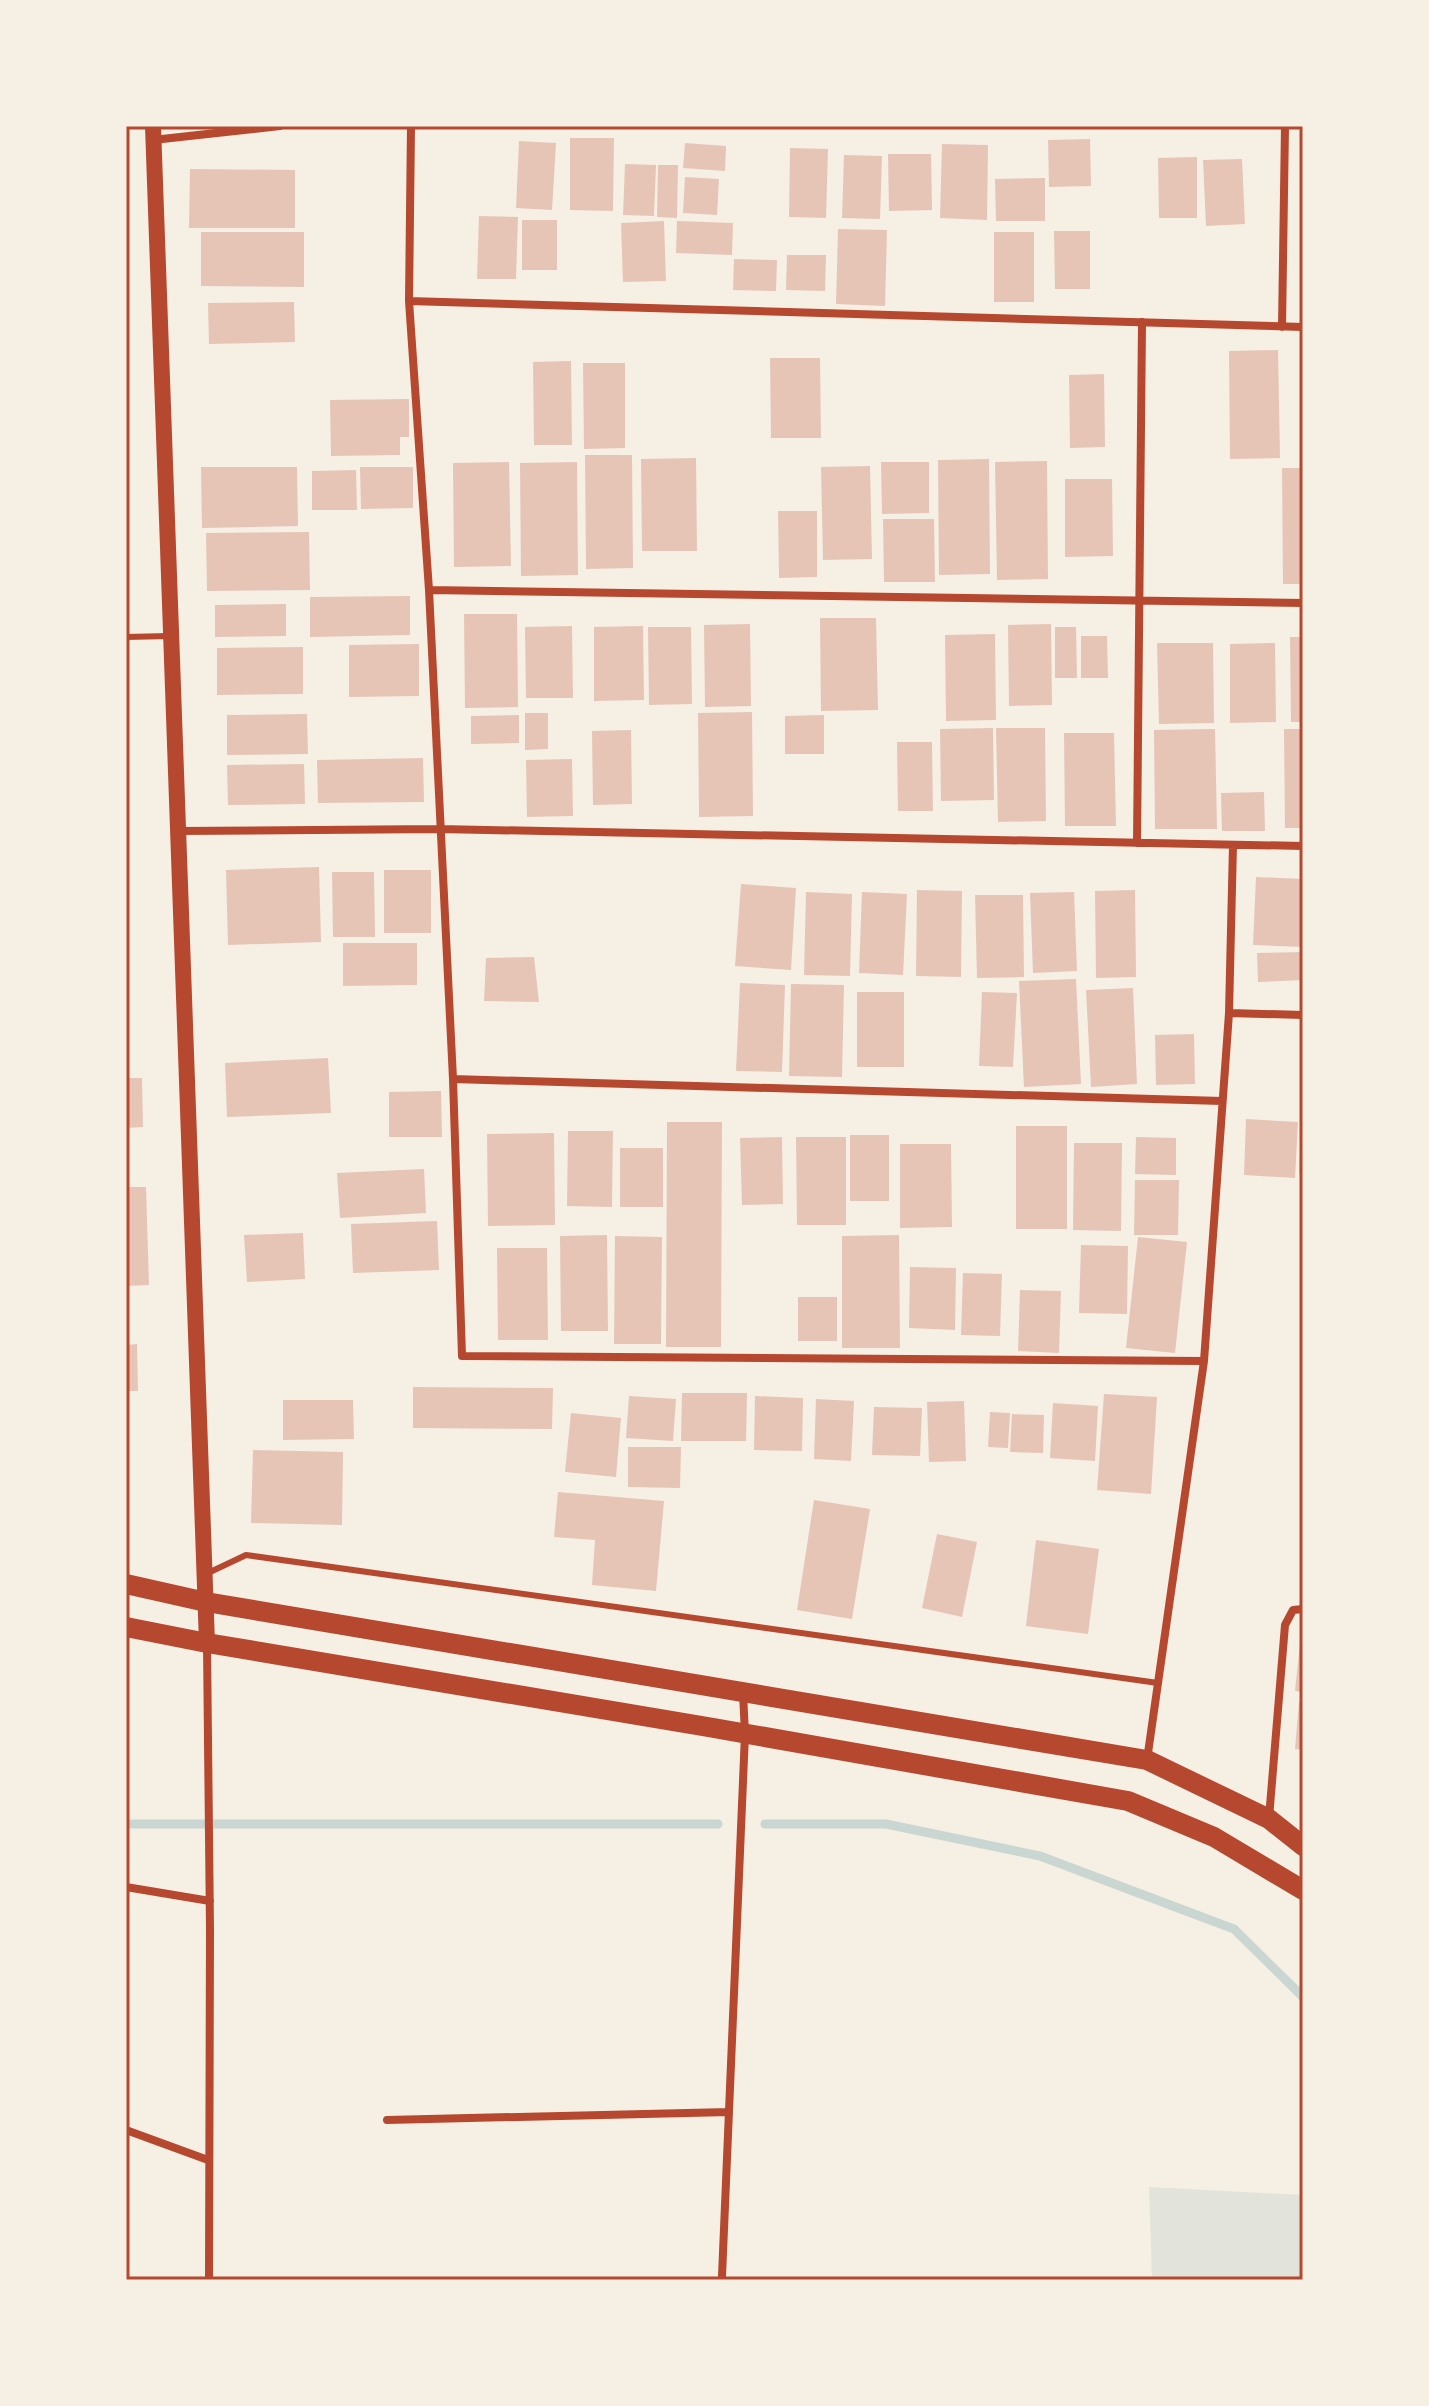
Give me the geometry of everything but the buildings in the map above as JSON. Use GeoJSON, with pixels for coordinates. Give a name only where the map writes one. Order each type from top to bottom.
{"type":"FeatureCollection","features":[{"type":"Feature","properties":{"kind":"main road"},"geometry":{"type":"LineString","coordinates":[[153,133],[207,1643]]}},
{"type":"Feature","properties":{"kind":"main road"},"geometry":{"type":"LineString","coordinates":[[126,1584],[206,1602],[1147,1760],[1269,1819],[1303,1846]]}},
{"type":"Feature","properties":{"kind":"main road"},"geometry":{"type":"LineString","coordinates":[[126,1627],[1128,1801],[1214,1837],[1303,1890]]}},
{"type":"Feature","properties":{"kind":"street"},"geometry":{"type":"LineString","coordinates":[[153,133],[280,126]]}},
{"type":"Feature","properties":{"kind":"street"},"geometry":{"type":"LineString","coordinates":[[411,126],[409,301],[429,590],[453,1079],[462,1356],[1204,1361]]}},
{"type":"Feature","properties":{"kind":"street"},"geometry":{"type":"LineString","coordinates":[[1282,327],[1285,126]]}},
{"type":"Feature","properties":{"kind":"street"},"geometry":{"type":"LineString","coordinates":[[409,301],[1303,327]]}},
{"type":"Feature","properties":{"kind":"street"},"geometry":{"type":"LineString","coordinates":[[1137,843],[1142,322]]}},
{"type":"Feature","properties":{"kind":"street"},"geometry":{"type":"LineString","coordinates":[[429,590],[1303,603]]}},
{"type":"Feature","properties":{"kind":"street"},"geometry":{"type":"LineString","coordinates":[[178,831],[439,829],[1303,846]]}},
{"type":"Feature","properties":{"kind":"street"},"geometry":{"type":"LineString","coordinates":[[1147,1760],[1204,1361],[1229,1013],[1233,845]]}},
{"type":"Feature","properties":{"kind":"street"},"geometry":{"type":"LineString","coordinates":[[1229,1013],[1303,1015]]}},
{"type":"Feature","properties":{"kind":"street"},"geometry":{"type":"LineString","coordinates":[[453,1079],[1222,1101]]}},
{"type":"Feature","properties":{"kind":"street"},"geometry":{"type":"LineString","coordinates":[[1269,1819],[1285,1625],[1293,1610],[1303,1609]]}},
{"type":"Feature","properties":{"kind":"street"},"geometry":{"type":"LineString","coordinates":[[207,1643],[209,2280]]}},
{"type":"Feature","properties":{"kind":"street"},"geometry":{"type":"LineString","coordinates":[[722,2276],[745,1734],[743,1692]]}},
{"type":"Feature","properties":{"kind":"street"},"geometry":{"type":"LineString","coordinates":[[126,1887],[210,1901]]}},
{"type":"Feature","properties":{"kind":"street"},"geometry":{"type":"LineString","coordinates":[[387,2120],[729,2112]]}},
{"type":"Feature","properties":{"kind":"street"},"geometry":{"type":"LineString","coordinates":[[126,2130],[208,2160]]}},
{"type":"Feature","properties":{"kind":"lane"},"geometry":{"type":"LineString","coordinates":[[126,637],[172,636]]}},
{"type":"Feature","properties":{"kind":"lane"},"geometry":{"type":"LineString","coordinates":[[205,1574],[246,1555],[1158,1683]]}},
{"type":"Feature","properties":{"kind":"shaded area"},"geometry":{"type":"Polygon","coordinates":[[[1149,2187],[1303,2195],[1303,2280],[1152,2280],[1149,2187]]]}},
{"type":"Feature","properties":{"kind":"waterway"},"geometry":{"type":"LineString","coordinates":[[126,1824],[718,1824]]}},
{"type":"Feature","properties":{"kind":"waterway"},"geometry":{"type":"LineString","coordinates":[[765,1824],[886,1824],[1040,1856],[1234,1929],[1303,1997]]}}]}
